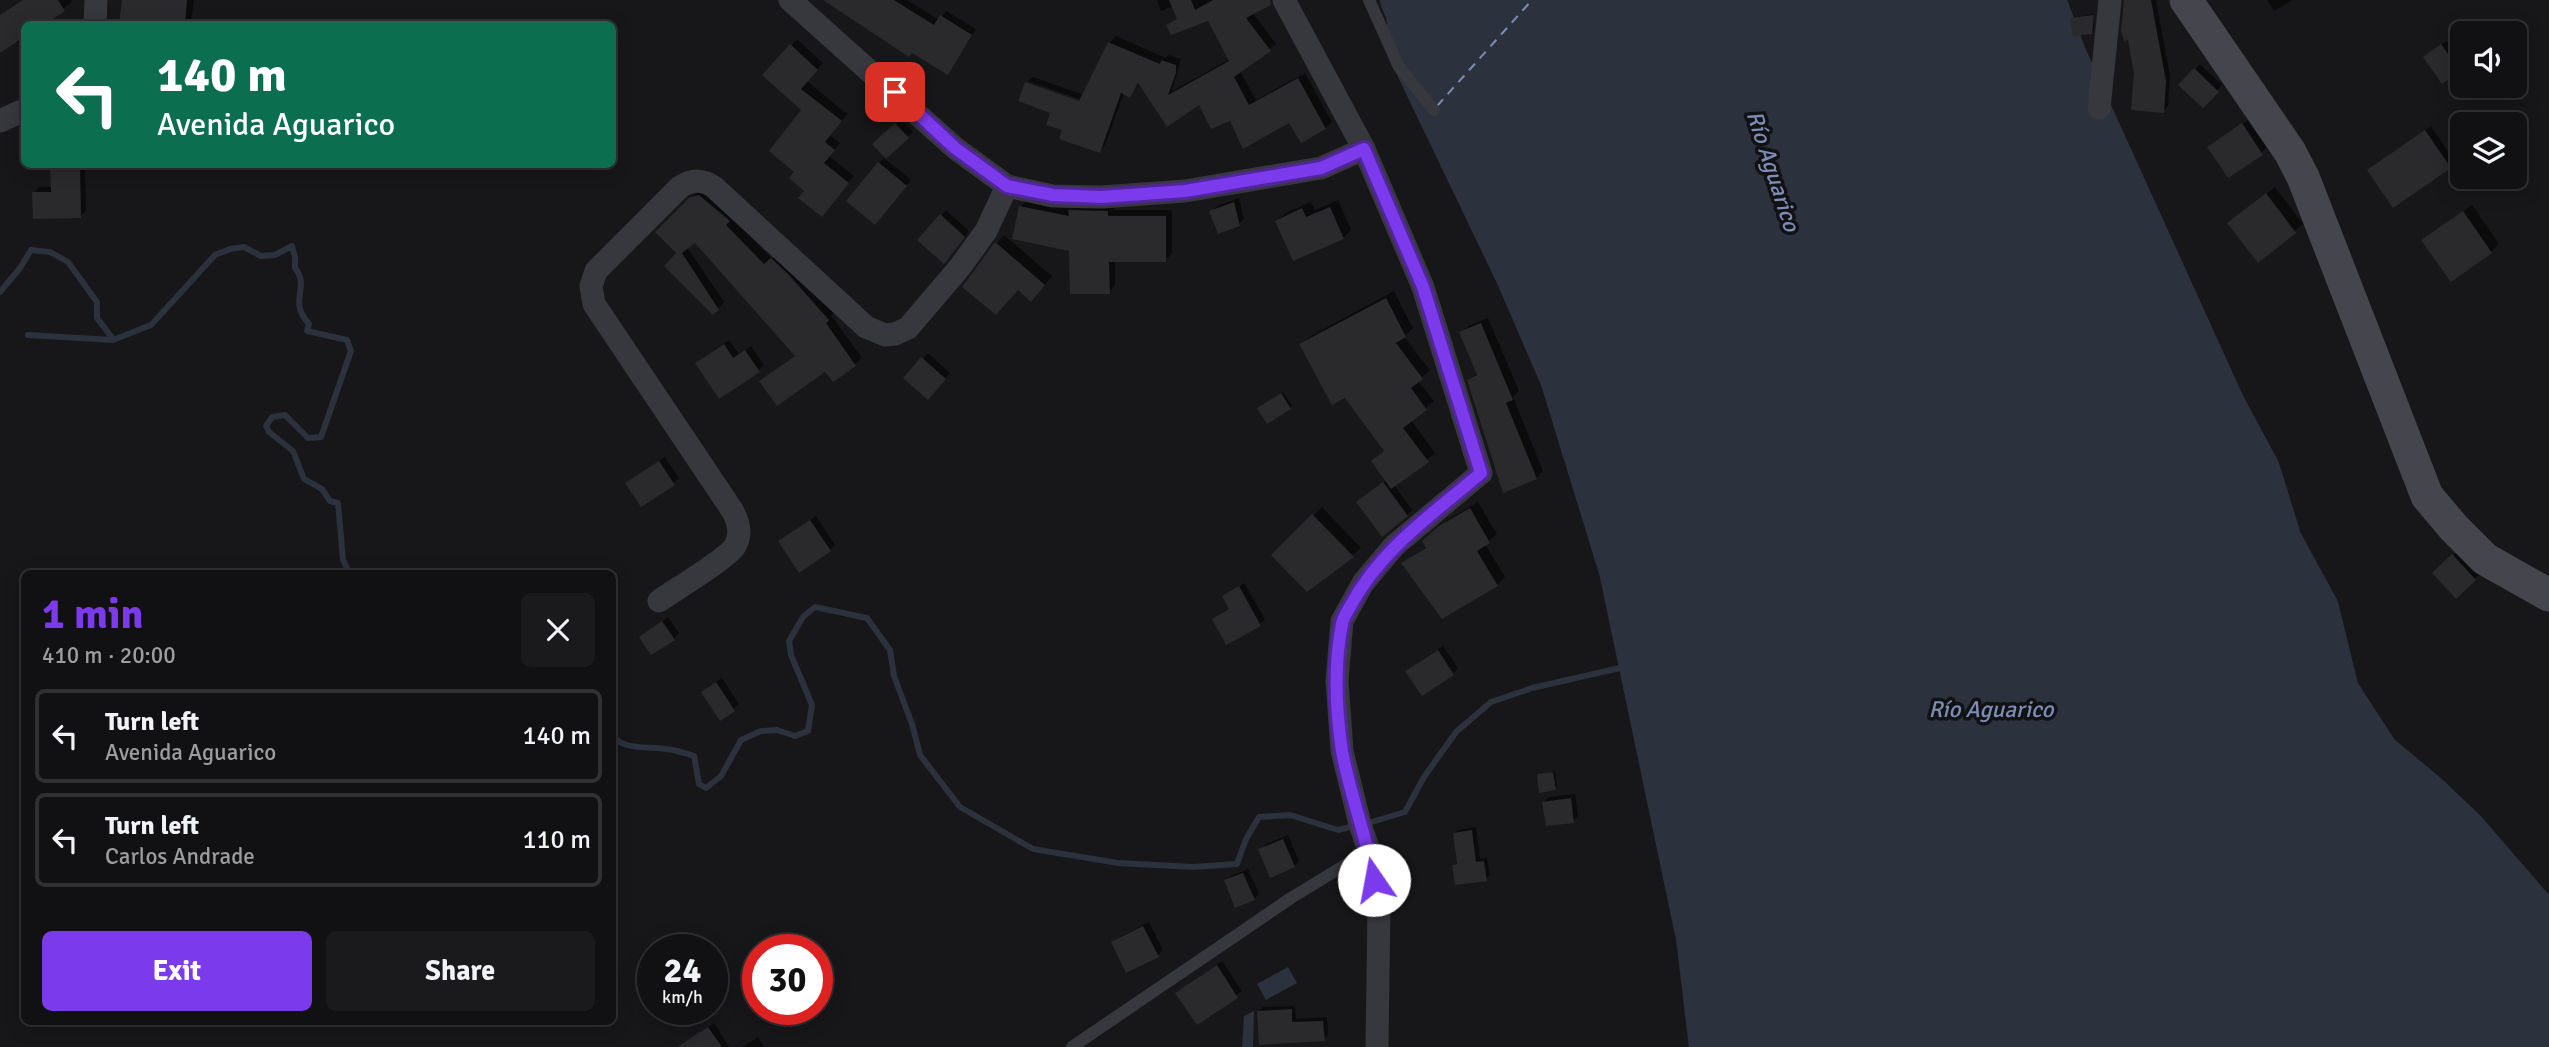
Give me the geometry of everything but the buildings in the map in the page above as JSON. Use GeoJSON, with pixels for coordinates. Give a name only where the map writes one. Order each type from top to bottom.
{"type":"FeatureCollection","features":[{"type":"Feature","properties":{"kind":"street"},"geometry":{"type":"LineString","coordinates":[[95,21],[96,0]]}},
{"type":"Feature","properties":{"kind":"street"},"geometry":{"type":"LineString","coordinates":[[790,0],[955,148],[1007,186],[1053,195],[1101,197],[1185,191],[1321,168],[1364,149]]}},
{"type":"Feature","properties":{"kind":"street"},"geometry":{"type":"LineString","coordinates":[[1283,0],[1364,149],[1423,287],[1481,473],[1394,546],[1363,583],[1342,621],[1337,681],[1342,751],[1370,854],[1379,906],[1377,1047]]}},
{"type":"Feature","properties":{"kind":"street"},"geometry":{"type":"LineString","coordinates":[[2099,108],[2109,0]]}},
{"type":"Feature","properties":{"kind":"street"},"geometry":{"type":"LineString","coordinates":[[2186,0],[2290,152],[2303,177],[2427,495],[2454,528],[2485,559],[2549,595]]}},
{"type":"Feature","properties":{"kind":"street"},"geometry":{"type":"LineString","coordinates":[[0,121],[21,111]]}},
{"type":"Feature","properties":{"kind":"street"},"geometry":{"type":"LineString","coordinates":[[659,601],[732,551],[739,535],[739,527],[732,510],[594,304],[591,286],[596,271],[680,187],[691,181],[704,182],[715,188],[866,327],[885,335],[895,334],[908,328],[960,267],[986,231],[1007,186]]}},
{"type":"Feature","properties":{"kind":"lane"},"geometry":{"type":"LineString","coordinates":[[1369,0],[1399,67],[1434,110]]}},
{"type":"Feature","properties":{"kind":"lane"},"geometry":{"type":"LineString","coordinates":[[1072,1047],[1291,898],[1345,865],[1370,854]]}},
{"type":"Feature","properties":{"kind":"water","name":"Río Aguarico"},"geometry":{"type":"Polygon","coordinates":[[[1399,0],[2047,0],[2068,56],[2226,404],[2261,469],[2283,540],[2320,608],[2340,690],[2380,752],[2466,828],[2549,924],[2549,1047],[1708,1047],[1695,938],[1618,571],[1559,379],[1515,277],[1409,56],[1405,14],[1399,0]]]}},
{"type":"Feature","properties":{"kind":"water"},"geometry":{"type":"Polygon","coordinates":[[[1288,967],[1297,983],[1266,1000],[1257,984],[1288,967]]]}},
{"type":"Feature","properties":{"kind":"water"},"geometry":{"type":"Polygon","coordinates":[[[1254,1011],[1253,1047],[1242,1047],[1244,1016],[1254,1011]]]}},
{"type":"Feature","properties":{"kind":"waterway"},"geometry":{"type":"LineString","coordinates":[[1399,0],[1405,14],[1409,56],[1515,277],[1559,379],[1618,571],[1695,938],[1708,1047]]}},
{"type":"Feature","properties":{"kind":"waterway"},"geometry":{"type":"LineString","coordinates":[[2047,0],[2068,56],[2226,404],[2261,469],[2283,540],[2320,608],[2340,690],[2380,752],[2466,828],[2549,924]]}},
{"type":"Feature","properties":{"kind":"waterway"},"geometry":{"type":"LineString","coordinates":[[28,335],[113,340],[151,325],[215,255],[244,247],[261,256],[275,255],[292,246],[295,268],[301,282],[300,308],[309,324],[307,331],[347,340],[351,351],[321,437],[308,438],[285,415],[272,417],[266,426],[269,432],[293,451],[304,479],[322,489],[330,501],[338,503],[343,560],[348,570]]}},
{"type":"Feature","properties":{"kind":"waterway"},"geometry":{"type":"LineString","coordinates":[[0,292],[31,250],[50,252],[68,262],[97,302],[97,318],[113,339]]}},
{"type":"Feature","properties":{"kind":"waterway"},"geometry":{"type":"LineString","coordinates":[[616,739],[630,746],[670,749],[694,756],[699,784],[706,788],[721,776],[741,740],[761,731],[777,730],[795,736],[808,731],[812,705],[791,655],[789,641],[803,617],[815,607],[867,618],[890,650],[894,676],[920,755],[960,807],[1033,849],[1118,863],[1193,867],[1237,864],[1246,839],[1259,817],[1290,815],[1338,830],[1354,826]]}},
{"type":"Feature","properties":{"kind":"waterway"},"geometry":{"type":"LineString","coordinates":[[1365,824],[1405,812],[1424,777],[1456,732],[1491,702],[1532,688],[1642,663]]}},
{"type":"Feature","properties":{"kind":"ferry route"},"geometry":{"type":"LineString","coordinates":[[1437,106],[1532,0]]}},
{"type":"Feature","properties":{"kind":"route"},"geometry":{"type":"LineString","coordinates":[[895,92],[955,148],[1007,186],[1053,195],[1101,197],[1185,191],[1321,168],[1364,149],[1423,287],[1481,473],[1394,546],[1363,583],[1342,621],[1337,681],[1342,751],[1370,854],[1374,880]]}}]}
